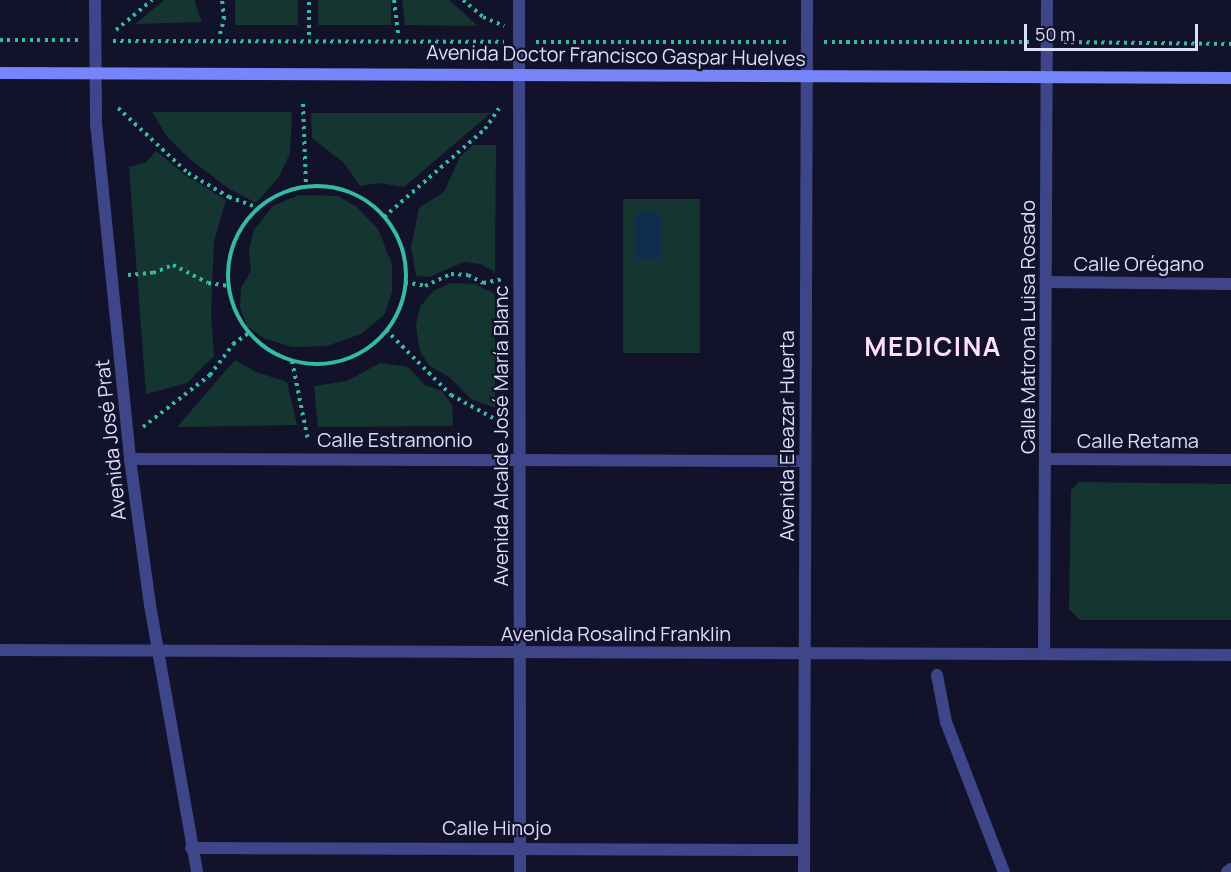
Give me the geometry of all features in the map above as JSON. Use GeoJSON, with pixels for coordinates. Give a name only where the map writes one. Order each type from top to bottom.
{"type":"FeatureCollection","features":[{"type":"Feature","properties":{"kind":"street","name":"Avenida José Prat"},"geometry":{"type":"LineString","coordinates":[[95,0],[96,123],[130,459],[150,605],[160,650],[191,848],[197,872]]}},
{"type":"Feature","properties":{"kind":"street","name":"Avenida Alcalde José María Blanc"},"geometry":{"type":"LineString","coordinates":[[519,0],[520,872]]}},
{"type":"Feature","properties":{"kind":"street","name":"Avenida Eleazar Huerta"},"geometry":{"type":"LineString","coordinates":[[804,872],[807,0]]}},
{"type":"Feature","properties":{"kind":"street","name":"Calle Matrona Luisa Rosado"},"geometry":{"type":"LineString","coordinates":[[1044,654],[1047,0]]}},
{"type":"Feature","properties":{"kind":"street","name":"Avenida Doctor Francisco Gaspar Huelves"},"geometry":{"type":"LineString","coordinates":[[0,73],[519,72],[1231,78]]}},
{"type":"Feature","properties":{"kind":"street","name":"Calle Orégano"},"geometry":{"type":"LineString","coordinates":[[1047,282],[1231,284]]}},
{"type":"Feature","properties":{"kind":"street","name":"Calle Estramonio"},"geometry":{"type":"LineString","coordinates":[[130,459],[520,458],[804,461]]}},
{"type":"Feature","properties":{"kind":"street","name":"Calle Retama"},"geometry":{"type":"LineString","coordinates":[[1046,459],[1231,460]]}},
{"type":"Feature","properties":{"kind":"street","name":"Avenida Rosalind Franklin"},"geometry":{"type":"LineString","coordinates":[[0,650],[1231,654]]}},
{"type":"Feature","properties":{"kind":"street"},"geometry":{"type":"LineString","coordinates":[[938,675],[946,722],[1004,872]]}},
{"type":"Feature","properties":{"kind":"street","name":"Calle Hinojo"},"geometry":{"type":"LineString","coordinates":[[191,848],[520,846],[803,850]]}},
{"type":"Feature","properties":{"kind":"street"},"geometry":{"type":"LineString","coordinates":[[1227,872],[1231,869]]}},
{"type":"Feature","properties":{"kind":"path"},"geometry":{"type":"LineString","coordinates":[[116,30],[152,0]]}},
{"type":"Feature","properties":{"kind":"path"},"geometry":{"type":"LineString","coordinates":[[220,34],[224,20],[222,0]]}},
{"type":"Feature","properties":{"kind":"path"},"geometry":{"type":"LineString","coordinates":[[309,0],[309,35]]}},
{"type":"Feature","properties":{"kind":"path"},"geometry":{"type":"LineString","coordinates":[[394,0],[398,35]]}},
{"type":"Feature","properties":{"kind":"path"},"geometry":{"type":"LineString","coordinates":[[463,0],[483,17],[504,27]]}},
{"type":"Feature","properties":{"kind":"path"},"geometry":{"type":"LineString","coordinates":[[0,40],[82,40]]}},
{"type":"Feature","properties":{"kind":"path"},"geometry":{"type":"LineString","coordinates":[[104,40],[509,42]]}},
{"type":"Feature","properties":{"kind":"path"},"geometry":{"type":"LineString","coordinates":[[531,42],[798,42]]}},
{"type":"Feature","properties":{"kind":"path"},"geometry":{"type":"LineString","coordinates":[[817,42],[1037,42]]}},
{"type":"Feature","properties":{"kind":"path"},"geometry":{"type":"LineString","coordinates":[[1058,42],[1231,44]]}},
{"type":"Feature","properties":{"kind":"path"},"geometry":{"type":"LineString","coordinates":[[303,104],[306,187]]}},
{"type":"Feature","properties":{"kind":"path"},"geometry":{"type":"LineString","coordinates":[[118,108],[188,173],[229,197],[259,208]]}},
{"type":"Feature","properties":{"kind":"path"},"geometry":{"type":"LineString","coordinates":[[384,217],[485,129],[499,108]]}},
{"type":"Feature","properties":{"kind":"path"},"geometry":{"type":"LineString","coordinates":[[306,187],[340,189],[357,196],[384,217],[401,248],[405,282],[396,316],[386,330],[360,353],[343,360],[309,364],[292,361],[262,345],[249,333],[232,302],[228,268],[237,235],[259,208],[281,194],[306,187]]}},
{"type":"Feature","properties":{"kind":"path"},"geometry":{"type":"LineString","coordinates":[[126,275],[153,273],[173,265],[208,283],[229,286]]}},
{"type":"Feature","properties":{"kind":"path"},"geometry":{"type":"LineString","coordinates":[[405,282],[425,286],[451,274],[468,275],[483,283],[506,279]]}},
{"type":"Feature","properties":{"kind":"path"},"geometry":{"type":"LineString","coordinates":[[386,330],[451,395],[507,426]]}},
{"type":"Feature","properties":{"kind":"path"},"geometry":{"type":"LineString","coordinates":[[141,429],[210,375],[233,344],[249,333]]}},
{"type":"Feature","properties":{"kind":"path"},"geometry":{"type":"LineString","coordinates":[[292,361],[308,440]]}},
{"type":"Feature","properties":{"kind":"green space"},"geometry":{"type":"Polygon","coordinates":[[[164,0],[194,0],[202,22],[135,24],[164,0]]]}},
{"type":"Feature","properties":{"kind":"green space"},"geometry":{"type":"Polygon","coordinates":[[[235,0],[298,0],[298,25],[235,25],[235,0]]]}},
{"type":"Feature","properties":{"kind":"green space"},"geometry":{"type":"Polygon","coordinates":[[[318,0],[391,0],[391,25],[318,25],[318,0]]]}},
{"type":"Feature","properties":{"kind":"green space"},"geometry":{"type":"Polygon","coordinates":[[[402,0],[449,0],[478,26],[405,25],[402,0]]]}},
{"type":"Feature","properties":{"kind":"green space"},"geometry":{"type":"Polygon","coordinates":[[[152,112],[292,112],[290,153],[279,177],[256,203],[228,188],[191,160],[168,138],[152,112]]]}},
{"type":"Feature","properties":{"kind":"green space"},"geometry":{"type":"Polygon","coordinates":[[[311,113],[491,113],[404,187],[379,183],[360,186],[343,162],[312,138],[311,113]]]}},
{"type":"Feature","properties":{"kind":"green space"},"geometry":{"type":"Polygon","coordinates":[[[473,145],[496,145],[495,272],[480,264],[464,262],[429,277],[416,276],[411,247],[419,208],[444,192],[460,157],[473,145]]]}},
{"type":"Feature","properties":{"kind":"green space"},"geometry":{"type":"Polygon","coordinates":[[[156,151],[184,174],[226,200],[214,241],[211,313],[214,356],[187,383],[146,394],[129,167],[146,162],[156,151]]]}},
{"type":"Feature","properties":{"kind":"green space"},"geometry":{"type":"Polygon","coordinates":[[[299,195],[338,196],[357,207],[378,229],[392,264],[392,292],[384,315],[361,334],[327,346],[292,347],[263,338],[247,326],[240,308],[241,288],[251,271],[249,249],[254,230],[273,206],[299,195]]]}},
{"type":"Feature","properties":{"kind":"green space"},"geometry":{"type":"Polygon","coordinates":[[[623,199],[700,199],[700,353],[623,353],[623,199]]]}},
{"type":"Feature","properties":{"kind":"green space"},"geometry":{"type":"Polygon","coordinates":[[[451,283],[475,284],[495,294],[495,408],[471,399],[449,377],[430,366],[420,352],[416,325],[420,307],[433,291],[451,283]]]}},
{"type":"Feature","properties":{"kind":"green space"},"geometry":{"type":"Polygon","coordinates":[[[235,360],[256,372],[287,382],[297,425],[177,427],[235,360]]]}},
{"type":"Feature","properties":{"kind":"green space"},"geometry":{"type":"Polygon","coordinates":[[[380,363],[408,367],[425,385],[442,391],[452,405],[453,426],[318,427],[314,386],[347,381],[380,363]]]}},
{"type":"Feature","properties":{"kind":"green space"},"geometry":{"type":"Polygon","coordinates":[[[1079,482],[1231,484],[1231,620],[1080,620],[1069,609],[1071,490],[1079,482]]]}},
{"type":"Feature","properties":{"kind":"water"},"geometry":{"type":"Polygon","coordinates":[[[635,211],[661,211],[661,259],[635,259],[635,211]]]}},
{"type":"Feature","properties":{"kind":"district","name":"MEDICINA"},"geometry":{"type":"Point","coordinates":[933,347]}}]}
